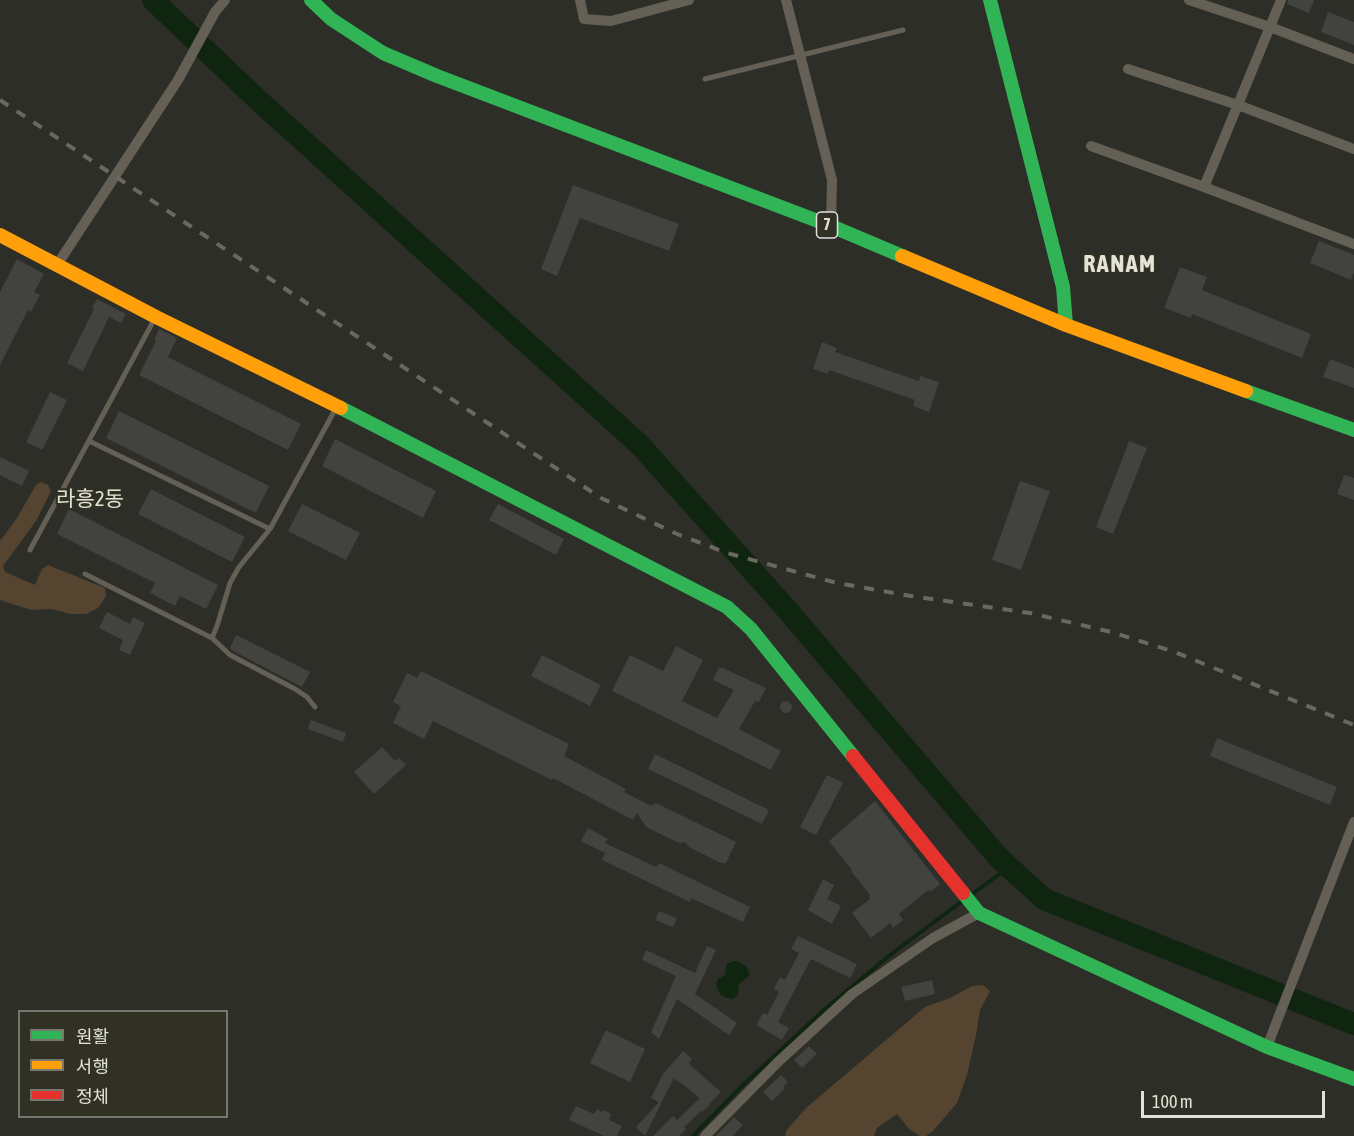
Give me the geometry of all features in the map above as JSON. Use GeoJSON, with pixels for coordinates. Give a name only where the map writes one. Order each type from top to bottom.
{"type":"FeatureCollection","features":[{"type":"Feature","properties":{"kind":"main road","name":"7"},"geometry":{"type":"LineString","coordinates":[[311,0],[330,19],[383,53],[437,76],[831,226],[1066,325],[1354,430]]}},
{"type":"Feature","properties":{"kind":"main road"},"geometry":{"type":"LineString","coordinates":[[990,0],[1063,287],[1066,325]]}},
{"type":"Feature","properties":{"kind":"main road"},"geometry":{"type":"LineString","coordinates":[[0,236],[713,600],[738,616],[751,629],[979,913],[1267,1047],[1354,1079]]}},
{"type":"Feature","properties":{"kind":"street"},"geometry":{"type":"LineString","coordinates":[[57,264],[178,80],[215,12],[225,0]]}},
{"type":"Feature","properties":{"kind":"street"},"geometry":{"type":"LineString","coordinates":[[580,0],[584,19],[611,21],[689,0]]}},
{"type":"Feature","properties":{"kind":"street"},"geometry":{"type":"LineString","coordinates":[[786,0],[832,180],[831,226]]}},
{"type":"Feature","properties":{"kind":"street"},"geometry":{"type":"LineString","coordinates":[[1188,0],[1354,58]]}},
{"type":"Feature","properties":{"kind":"street"},"geometry":{"type":"LineString","coordinates":[[1204,187],[1281,0]]}},
{"type":"Feature","properties":{"kind":"street"},"geometry":{"type":"LineString","coordinates":[[1128,69],[1238,105],[1354,149]]}},
{"type":"Feature","properties":{"kind":"street"},"geometry":{"type":"LineString","coordinates":[[1091,146],[1354,244]]}},
{"type":"Feature","properties":{"kind":"street"},"geometry":{"type":"LineString","coordinates":[[1267,1047],[1354,822]]}},
{"type":"Feature","properties":{"kind":"street"},"geometry":{"type":"LineString","coordinates":[[705,1136],[778,1062],[852,994],[933,938],[979,913]]}},
{"type":"Feature","properties":{"kind":"lane"},"geometry":{"type":"LineString","coordinates":[[705,79],[903,30]]}},
{"type":"Feature","properties":{"kind":"lane"},"geometry":{"type":"LineString","coordinates":[[30,550],[156,317]]}},
{"type":"Feature","properties":{"kind":"lane"},"geometry":{"type":"LineString","coordinates":[[212,638],[230,583],[238,567],[270,529],[336,406]]}},
{"type":"Feature","properties":{"kind":"lane"},"geometry":{"type":"LineString","coordinates":[[89,441],[270,529]]}},
{"type":"Feature","properties":{"kind":"lane"},"geometry":{"type":"LineString","coordinates":[[85,574],[212,638],[230,655],[295,689],[307,697],[315,707]]}},
{"type":"Feature","properties":{"kind":"shaded area"},"geometry":{"type":"Polygon","coordinates":[[[41,482],[48,485],[51,491],[36,521],[3,566],[5,572],[35,585],[42,569],[48,565],[105,588],[106,596],[98,608],[86,614],[71,614],[51,609],[31,610],[0,600],[0,541],[17,518],[36,485],[41,482]]]}},
{"type":"Feature","properties":{"kind":"shaded area"},"geometry":{"type":"Polygon","coordinates":[[[733,961],[746,966],[750,974],[739,984],[738,995],[733,999],[720,994],[716,984],[718,979],[725,975],[727,964],[733,961]]]}},
{"type":"Feature","properties":{"kind":"shaded area"},"geometry":{"type":"Polygon","coordinates":[[[983,985],[990,991],[980,1010],[967,1075],[957,1103],[933,1131],[926,1136],[920,1136],[909,1129],[897,1114],[877,1128],[874,1136],[785,1136],[786,1131],[806,1108],[925,1007],[950,998],[972,986],[983,985]]]}},
{"type":"Feature","properties":{"kind":"building"},"geometry":{"type":"Polygon","coordinates":[[[1288,0],[1314,0],[1309,13],[1287,4],[1288,0]]]}},
{"type":"Feature","properties":{"kind":"building"},"geometry":{"type":"Polygon","coordinates":[[[1328,12],[1354,22],[1354,45],[1321,32],[1328,12]]]}},
{"type":"Feature","properties":{"kind":"building"},"geometry":{"type":"Polygon","coordinates":[[[573,185],[679,224],[669,251],[580,218],[557,276],[541,269],[573,185]]]}},
{"type":"Feature","properties":{"kind":"building"},"geometry":{"type":"Polygon","coordinates":[[[1319,241],[1354,255],[1354,272],[1351,280],[1310,263],[1319,241]]]}},
{"type":"Feature","properties":{"kind":"building"},"geometry":{"type":"Polygon","coordinates":[[[17,259],[44,274],[34,292],[40,295],[31,312],[28,310],[0,365],[0,292],[17,259]]]}},
{"type":"Feature","properties":{"kind":"building"},"geometry":{"type":"Polygon","coordinates":[[[1180,267],[1207,277],[1202,290],[1311,334],[1302,358],[1192,314],[1191,318],[1164,308],[1180,267]]]}},
{"type":"Feature","properties":{"kind":"building"},"geometry":{"type":"Polygon","coordinates":[[[97,299],[126,314],[121,323],[109,317],[83,371],[67,363],[97,299]]]}},
{"type":"Feature","properties":{"kind":"building"},"geometry":{"type":"Polygon","coordinates":[[[159,329],[177,338],[168,357],[301,424],[288,450],[139,375],[156,341],[154,340],[159,329]]]}},
{"type":"Feature","properties":{"kind":"building"},"geometry":{"type":"Polygon","coordinates":[[[822,342],[837,348],[835,352],[919,381],[920,376],[939,382],[929,412],[913,406],[915,400],[829,370],[828,374],[813,369],[822,342]]]}},
{"type":"Feature","properties":{"kind":"building"},"geometry":{"type":"Polygon","coordinates":[[[1330,359],[1354,368],[1354,388],[1323,377],[1330,359]]]}},
{"type":"Feature","properties":{"kind":"building"},"geometry":{"type":"Polygon","coordinates":[[[50,392],[67,400],[42,450],[26,442],[50,392]]]}},
{"type":"Feature","properties":{"kind":"building"},"geometry":{"type":"Polygon","coordinates":[[[119,411],[269,486],[256,513],[106,438],[119,411]]]}},
{"type":"Feature","properties":{"kind":"building"},"geometry":{"type":"Polygon","coordinates":[[[335,439],[436,491],[423,518],[322,466],[335,439]]]}},
{"type":"Feature","properties":{"kind":"building"},"geometry":{"type":"Polygon","coordinates":[[[1129,441],[1147,448],[1113,534],[1096,527],[1129,441]]]}},
{"type":"Feature","properties":{"kind":"building"},"geometry":{"type":"Polygon","coordinates":[[[0,457],[29,471],[22,486],[0,475],[0,457]]]}},
{"type":"Feature","properties":{"kind":"building"},"geometry":{"type":"Polygon","coordinates":[[[1344,475],[1354,478],[1354,500],[1337,494],[1344,475]]]}},
{"type":"Feature","properties":{"kind":"building"},"geometry":{"type":"Polygon","coordinates":[[[1020,481],[1050,491],[1021,570],[992,560],[1020,481]]]}},
{"type":"Feature","properties":{"kind":"building"},"geometry":{"type":"Polygon","coordinates":[[[151,489],[245,537],[232,562],[138,514],[151,489]]]}},
{"type":"Feature","properties":{"kind":"building"},"geometry":{"type":"Polygon","coordinates":[[[302,504],[360,533],[346,560],[288,531],[302,504]]]}},
{"type":"Feature","properties":{"kind":"building"},"geometry":{"type":"Polygon","coordinates":[[[498,504],[564,539],[556,555],[489,520],[498,504]]]}},
{"type":"Feature","properties":{"kind":"building"},"geometry":{"type":"Polygon","coordinates":[[[69,509],[218,585],[206,609],[180,596],[175,606],[150,593],[155,583],[57,534],[69,509]]]}},
{"type":"Feature","properties":{"kind":"building"},"geometry":{"type":"Polygon","coordinates":[[[107,612],[130,624],[133,617],[145,623],[130,655],[119,650],[123,640],[99,628],[107,612]]]}},
{"type":"Feature","properties":{"kind":"building"},"geometry":{"type":"Polygon","coordinates":[[[236,635],[310,672],[302,687],[233,651],[230,648],[236,635]]]}},
{"type":"Feature","properties":{"kind":"building"},"geometry":{"type":"Polygon","coordinates":[[[676,646],[703,660],[682,701],[717,718],[734,690],[713,680],[719,668],[766,688],[759,702],[755,701],[739,729],[781,751],[771,770],[612,691],[630,655],[663,671],[676,646]]]}},
{"type":"Feature","properties":{"kind":"building"},"geometry":{"type":"Polygon","coordinates":[[[542,655],[601,685],[590,706],[531,676],[542,655]]]}},
{"type":"Feature","properties":{"kind":"building"},"geometry":{"type":"Polygon","coordinates":[[[421,671],[569,744],[564,756],[626,789],[624,792],[651,806],[656,803],[736,842],[726,863],[721,863],[689,847],[685,842],[679,843],[646,827],[637,813],[633,820],[553,778],[552,780],[433,721],[424,739],[393,723],[401,706],[393,702],[407,673],[417,678],[421,671]]]}},
{"type":"Feature","properties":{"kind":"building"},"geometry":{"type":"Polygon","coordinates":[[[788,701],[792,707],[788,713],[784,713],[780,705],[788,701]]]}},
{"type":"Feature","properties":{"kind":"building"},"geometry":{"type":"Polygon","coordinates":[[[311,720],[346,733],[343,742],[308,729],[311,720]]]}},
{"type":"Feature","properties":{"kind":"building"},"geometry":{"type":"Polygon","coordinates":[[[1217,738],[1337,787],[1330,805],[1210,756],[1217,738]]]}},
{"type":"Feature","properties":{"kind":"building"},"geometry":{"type":"Polygon","coordinates":[[[382,747],[395,761],[399,758],[406,765],[374,794],[354,772],[382,747]]]}},
{"type":"Feature","properties":{"kind":"building"},"geometry":{"type":"Polygon","coordinates":[[[655,754],[769,810],[762,824],[648,769],[655,754]]]}},
{"type":"Feature","properties":{"kind":"building"},"geometry":{"type":"Polygon","coordinates":[[[827,775],[843,783],[816,835],[800,827],[827,775]]]}},
{"type":"Feature","properties":{"kind":"building"},"geometry":{"type":"Polygon","coordinates":[[[875,801],[940,884],[930,892],[928,890],[899,914],[903,920],[893,928],[890,923],[871,938],[852,913],[870,899],[870,895],[829,841],[875,801]]]}},
{"type":"Feature","properties":{"kind":"building"},"geometry":{"type":"Polygon","coordinates":[[[588,828],[608,839],[605,843],[656,867],[659,863],[750,907],[743,922],[691,898],[690,902],[602,860],[605,853],[581,841],[588,828]]]}},
{"type":"Feature","properties":{"kind":"building"},"geometry":{"type":"Polygon","coordinates":[[[823,879],[834,885],[827,899],[841,906],[832,924],[808,910],[823,879]]]}},
{"type":"Feature","properties":{"kind":"building"},"geometry":{"type":"Polygon","coordinates":[[[659,911],[677,918],[673,927],[655,920],[659,911]]]}},
{"type":"Feature","properties":{"kind":"building"},"geometry":{"type":"Polygon","coordinates":[[[798,936],[857,964],[850,978],[811,959],[778,1022],[789,1028],[782,1040],[756,1025],[763,1013],[767,1015],[779,992],[774,989],[780,977],[785,980],[799,953],[791,949],[798,936]]]}},
{"type":"Feature","properties":{"kind":"building"},"geometry":{"type":"Polygon","coordinates":[[[707,946],[716,950],[695,994],[737,1023],[729,1035],[677,999],[659,1039],[651,1032],[676,976],[642,960],[646,950],[695,973],[707,946]]]}},
{"type":"Feature","properties":{"kind":"building"},"geometry":{"type":"Polygon","coordinates":[[[932,980],[935,994],[905,1001],[901,987],[932,980]]]}},
{"type":"Feature","properties":{"kind":"building"},"geometry":{"type":"Polygon","coordinates":[[[606,1030],[645,1049],[630,1082],[590,1063],[606,1030]]]}},
{"type":"Feature","properties":{"kind":"building"},"geometry":{"type":"Polygon","coordinates":[[[809,1046],[817,1054],[802,1068],[794,1060],[809,1046]]]}},
{"type":"Feature","properties":{"kind":"building"},"geometry":{"type":"Polygon","coordinates":[[[683,1051],[692,1059],[690,1065],[721,1092],[710,1105],[684,1127],[686,1129],[679,1136],[653,1136],[673,1116],[677,1120],[700,1098],[674,1078],[645,1136],[636,1127],[659,1102],[651,1098],[663,1074],[683,1051]]]}},
{"type":"Feature","properties":{"kind":"building"},"geometry":{"type":"Polygon","coordinates":[[[781,1075],[788,1082],[772,1101],[763,1092],[781,1075]]]}},
{"type":"Feature","properties":{"kind":"building"},"geometry":{"type":"Polygon","coordinates":[[[576,1106],[594,1114],[597,1109],[611,1114],[609,1120],[622,1126],[617,1136],[604,1136],[569,1120],[576,1106]]]}},
{"type":"Feature","properties":{"kind":"building"},"geometry":{"type":"Polygon","coordinates":[[[734,1117],[743,1125],[733,1136],[716,1136],[734,1117]]]}},
{"type":"Feature","properties":{"kind":"waterway"},"geometry":{"type":"LineString","coordinates":[[153,0],[257,99],[641,446],[783,605],[999,858],[1044,899],[1354,1024]]}},
{"type":"Feature","properties":{"kind":"waterway"},"geometry":{"type":"LineString","coordinates":[[971,895],[1009,867]]}},
{"type":"Feature","properties":{"kind":"waterway"},"geometry":{"type":"LineString","coordinates":[[693,1136],[743,1085],[825,1009],[890,955],[961,902]]}},
{"type":"Feature","properties":{"kind":"railway"},"geometry":{"type":"LineString","coordinates":[[0,100],[601,498],[677,534],[727,553],[837,583],[1030,613],[1111,632],[1172,651],[1354,725]]}},
{"type":"Feature","properties":{"kind":"traffic: fast"},"geometry":{"type":"LineString","coordinates":[[311,0],[331,19],[383,53],[437,76],[831,226],[902,256]]}},
{"type":"Feature","properties":{"kind":"traffic: fast"},"geometry":{"type":"LineString","coordinates":[[990,0],[1063,287],[1066,325]]}},
{"type":"Feature","properties":{"kind":"traffic: fast"},"geometry":{"type":"LineString","coordinates":[[1246,391],[1354,430]]}},
{"type":"Feature","properties":{"kind":"traffic: fast"},"geometry":{"type":"LineString","coordinates":[[341,408],[727,607],[751,629],[853,756]]}},
{"type":"Feature","properties":{"kind":"traffic: fast"},"geometry":{"type":"LineString","coordinates":[[963,893],[979,913],[1267,1047],[1354,1079]]}},
{"type":"Feature","properties":{"kind":"traffic: slow"},"geometry":{"type":"LineString","coordinates":[[0,235],[156,317],[341,408]]}},
{"type":"Feature","properties":{"kind":"traffic: slow"},"geometry":{"type":"LineString","coordinates":[[902,256],[1066,325],[1246,391]]}},
{"type":"Feature","properties":{"kind":"traffic: jam"},"geometry":{"type":"LineString","coordinates":[[853,756],[963,893]]}},
{"type":"Feature","properties":{"kind":"district","name":"RANAM"},"geometry":{"type":"Point","coordinates":[1120,264]}},
{"type":"Feature","properties":{"kind":"district","name":"라흥2동"},"geometry":{"type":"Point","coordinates":[90,499]}}]}
